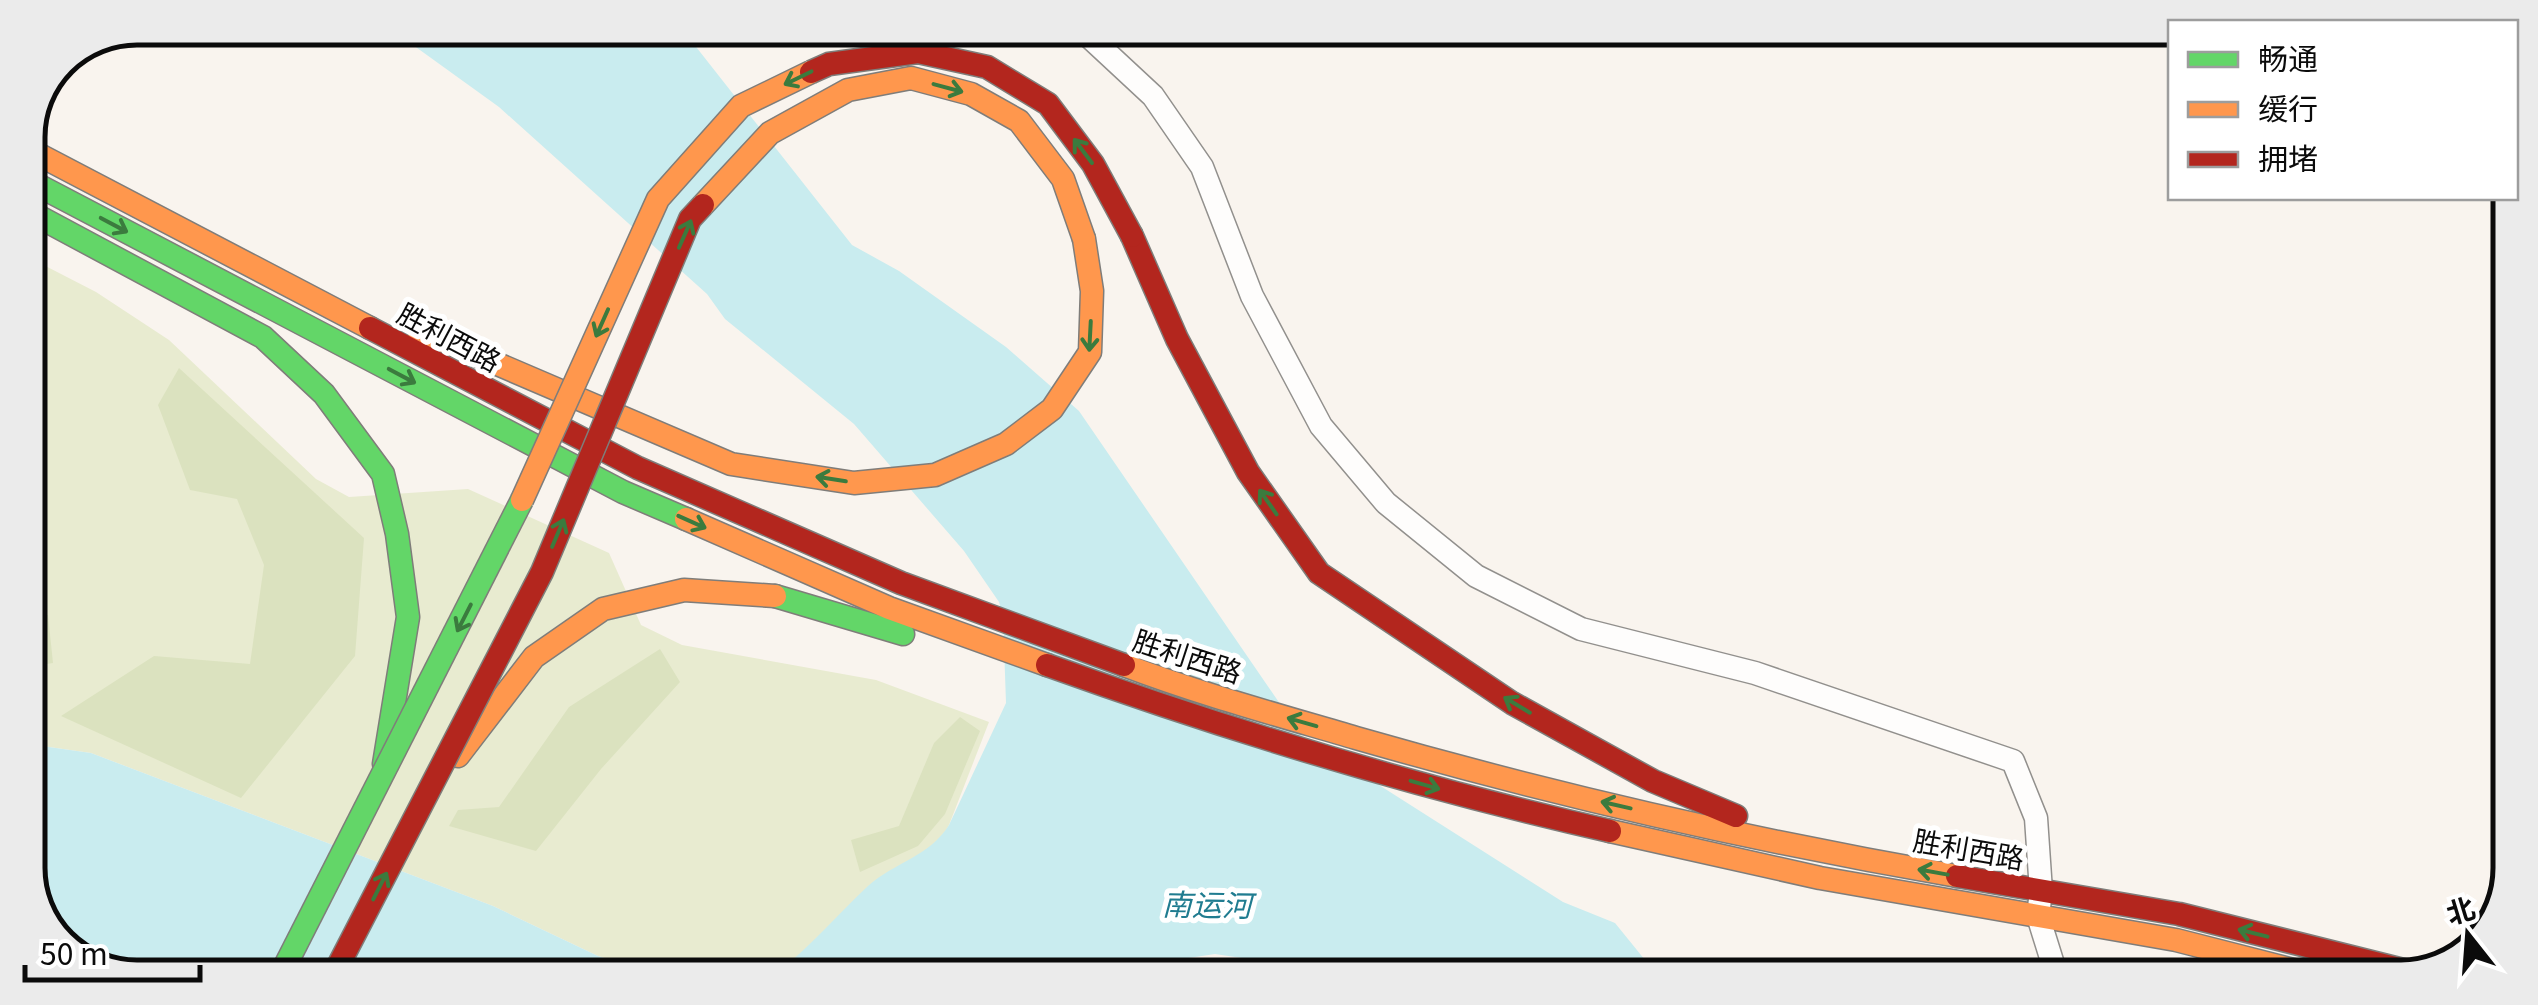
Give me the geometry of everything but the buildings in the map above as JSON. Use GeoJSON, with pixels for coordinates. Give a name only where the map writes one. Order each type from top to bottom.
{"type":"FeatureCollection","features":[{"type":"Feature","properties":{"kind":"main road"},"geometry":{"type":"LineString","coordinates":[[288,960],[502,543],[658,200],[741,106],[829,64],[918,52],[987,66],[1048,104],[1093,164],[1132,236],[1177,339],[1248,472],[1318,573],[1528,712],[1654,781],[1825,853]]}},
{"type":"Feature","properties":{"kind":"main road"},"geometry":{"type":"LineString","coordinates":[[166,222],[731,464],[854,483],[936,475],[1006,444],[1052,410],[1090,352],[1092,291],[1084,239],[1063,179],[1019,121],[971,94],[911,78],[848,90],[770,133],[690,220],[542,572],[341,960]]}},
{"type":"Feature","properties":{"kind":"main road","name":"胜利西路"},"geometry":{"type":"LineString","coordinates":[[45,158],[638,468],[901,583],[1188,688],[1481,774],[1825,853],[2179,914],[2363,960]]}},
{"type":"Feature","properties":{"kind":"main road","name":"胜利西路"},"geometry":{"type":"LineString","coordinates":[[45,189],[623,492],[889,608],[1183,714],[1482,802],[1820,878],[2176,940],[2255,960]]}},
{"type":"Feature","properties":{"kind":"main road"},"geometry":{"type":"LineString","coordinates":[[45,220],[263,337],[324,394],[383,474],[397,534],[408,618],[382,776]]}},
{"type":"Feature","properties":{"kind":"main road"},"geometry":{"type":"LineString","coordinates":[[423,802],[534,656],[602,609],[684,590],[773,595],[1183,714]]}},
{"type":"Feature","properties":{"kind":"street"},"geometry":{"type":"LineString","coordinates":[[1098,45],[1153,96],[1202,167],[1252,296],[1321,426],[1386,503],[1476,576],[1581,629],[1754,672],[2013,761],[2036,818],[2041,891],[2038,916],[2052,960]]}},
{"type":"Feature","properties":{"kind":"green space"},"geometry":{"type":"Polygon","coordinates":[[[45,266],[96,292],[169,340],[316,479],[349,497],[468,489],[609,553],[641,625],[682,645],[876,680],[989,722],[941,839],[868,887],[793,960],[610,960],[493,906],[91,753],[45,746],[45,266]]]}},
{"type":"Feature","properties":{"kind":"green space"},"geometry":{"type":"Polygon","coordinates":[[[179,368],[364,538],[355,656],[241,798],[61,716],[154,656],[250,664],[264,565],[237,499],[190,490],[158,405],[179,368]]]}},
{"type":"Feature","properties":{"kind":"green space"},"geometry":{"type":"Polygon","coordinates":[[[45,615],[48,615],[53,663],[45,664],[45,615]]]}},
{"type":"Feature","properties":{"kind":"green space"},"geometry":{"type":"Polygon","coordinates":[[[660,649],[680,682],[601,769],[536,851],[449,826],[458,810],[499,807],[569,707],[660,649]]]}},
{"type":"Feature","properties":{"kind":"green space"},"geometry":{"type":"Polygon","coordinates":[[[960,717],[980,731],[945,814],[918,846],[860,872],[851,840],[899,826],[934,743],[960,717]]]}},
{"type":"Feature","properties":{"kind":"water","name":"南运河"},"geometry":{"type":"Polygon","coordinates":[[[413,45],[695,45],[852,245],[899,271],[1006,347],[1079,411],[1302,736],[1563,902],[1615,923],[1645,960],[1255,960],[1215,954],[1175,960],[792,960],[868,886],[932,845],[949,825],[1006,703],[999,602],[964,551],[854,424],[725,319],[707,294],[499,107],[413,45]]]}},
{"type":"Feature","properties":{"kind":"water"},"geometry":{"type":"Polygon","coordinates":[[[45,746],[91,753],[493,906],[610,960],[136,960],[107,955],[72,933],[52,904],[45,874],[45,746]]]}},
{"type":"Feature","properties":{"kind":"traffic: fast"},"geometry":{"type":"LineString","coordinates":[[45,189],[623,492],[686,519]]}},
{"type":"Feature","properties":{"kind":"traffic: fast"},"geometry":{"type":"LineString","coordinates":[[45,220],[263,337],[324,394],[383,474],[397,534],[408,617],[384,764]]}},
{"type":"Feature","properties":{"kind":"traffic: fast"},"geometry":{"type":"LineString","coordinates":[[288,960],[522,500]]}},
{"type":"Feature","properties":{"kind":"traffic: fast"},"geometry":{"type":"LineString","coordinates":[[775,596],[903,634]]}},
{"type":"Feature","properties":{"kind":"traffic: slow"},"geometry":{"type":"LineString","coordinates":[[522,500],[658,199],[741,106],[811,72]]}},
{"type":"Feature","properties":{"kind":"traffic: slow"},"geometry":{"type":"LineString","coordinates":[[703,205],[770,133],[848,90],[911,78],[971,94],[1019,121],[1063,179],[1084,239]]}},
{"type":"Feature","properties":{"kind":"traffic: slow"},"geometry":{"type":"LineString","coordinates":[[45,158],[370,328]]}},
{"type":"Feature","properties":{"kind":"traffic: slow"},"geometry":{"type":"LineString","coordinates":[[418,330],[731,464],[854,483],[935,475],[1006,444],[1052,409],[1090,352],[1092,291],[1084,239]]}},
{"type":"Feature","properties":{"kind":"traffic: slow"},"geometry":{"type":"LineString","coordinates":[[686,519],[889,608],[1047,665]]}},
{"type":"Feature","properties":{"kind":"traffic: slow"},"geometry":{"type":"LineString","coordinates":[[458,756],[534,657],[603,609],[684,590],[775,596]]}},
{"type":"Feature","properties":{"kind":"traffic: slow"},"geometry":{"type":"LineString","coordinates":[[1124,665],[1268,712],[1505,779],[1730,832],[1957,876]]}},
{"type":"Feature","properties":{"kind":"traffic: slow"},"geometry":{"type":"LineString","coordinates":[[1610,831],[1820,878],[2176,940],[2254,960]]}},
{"type":"Feature","properties":{"kind":"traffic: jam"},"geometry":{"type":"LineString","coordinates":[[811,72],[829,64],[918,52],[987,67],[1048,104],[1093,164],[1132,236]]}},
{"type":"Feature","properties":{"kind":"traffic: jam"},"geometry":{"type":"LineString","coordinates":[[341,960],[542,572],[690,219],[703,205]]}},
{"type":"Feature","properties":{"kind":"traffic: jam"},"geometry":{"type":"LineString","coordinates":[[1132,236],[1177,339],[1248,472],[1319,573],[1512,703],[1653,781],[1736,816]]}},
{"type":"Feature","properties":{"kind":"traffic: jam"},"geometry":{"type":"LineString","coordinates":[[370,328],[638,468],[901,583],[1124,665]]}},
{"type":"Feature","properties":{"kind":"traffic: jam"},"geometry":{"type":"LineString","coordinates":[[1047,665],[1326,757],[1610,831]]}},
{"type":"Feature","properties":{"kind":"traffic: jam"},"geometry":{"type":"LineString","coordinates":[[1957,876],[2179,914],[2363,960]]}}]}
